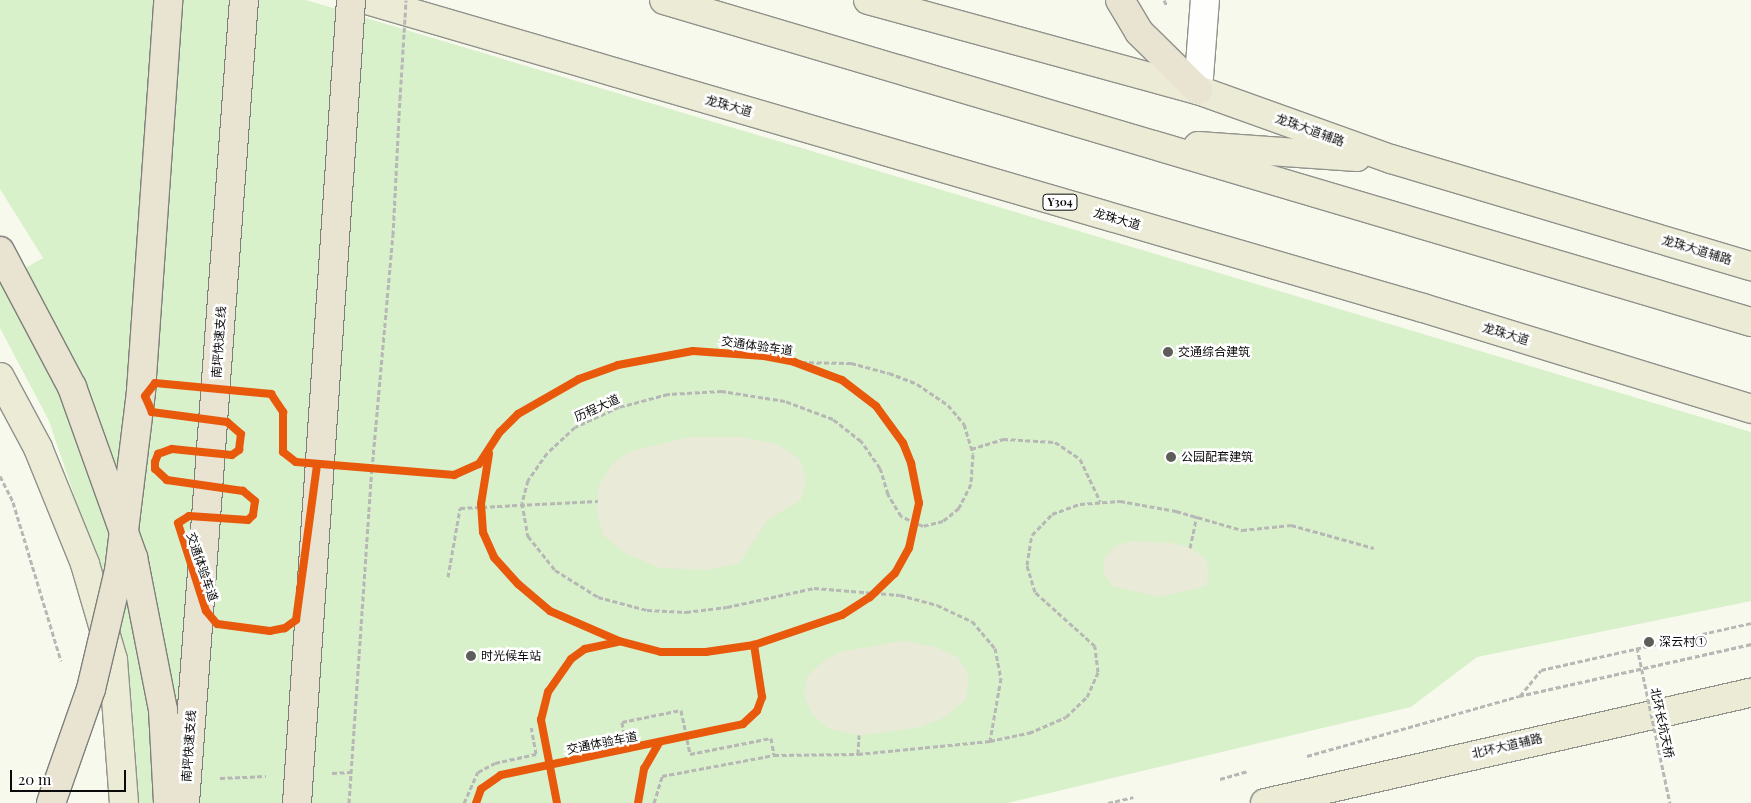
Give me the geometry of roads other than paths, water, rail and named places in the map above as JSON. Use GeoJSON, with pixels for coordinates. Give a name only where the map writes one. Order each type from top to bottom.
{"type":"FeatureCollection","features":[{"type":"Feature","properties":{"kind":"highway"},"geometry":{"type":"LineString","coordinates":[[51,803],[91,689],[119,571],[142,390],[168,0]]}},
{"type":"Feature","properties":{"kind":"highway","name":"南坪快速支线"},"geometry":{"type":"LineString","coordinates":[[185,803],[244,0]]}},
{"type":"Feature","properties":{"kind":"highway"},"geometry":{"type":"LineString","coordinates":[[297,803],[351,0]]}},
{"type":"Feature","properties":{"kind":"highway"},"geometry":{"type":"LineString","coordinates":[[1120,0],[1139,32],[1198,90]]}},
{"type":"Feature","properties":{"kind":"highway"},"geometry":{"type":"LineString","coordinates":[[0,251],[72,387],[132,557],[163,710],[168,803]]}},
{"type":"Feature","properties":{"kind":"main road","name":"龙珠大道"},"geometry":{"type":"LineString","coordinates":[[368,0],[1423,308],[1751,408]]}},
{"type":"Feature","properties":{"kind":"main road"},"geometry":{"type":"LineString","coordinates":[[664,0],[1751,322]]}},
{"type":"Feature","properties":{"kind":"main road","name":"龙珠大道辅路"},"geometry":{"type":"LineString","coordinates":[[868,0],[1198,90],[1391,159],[1751,266]]}},
{"type":"Feature","properties":{"kind":"main road"},"geometry":{"type":"LineString","coordinates":[[1147,143],[1391,159]]}},
{"type":"Feature","properties":{"kind":"main road"},"geometry":{"type":"LineString","coordinates":[[0,377],[38,448],[85,564],[113,660],[124,803]]}},
{"type":"Feature","properties":{"kind":"main road","name":"北环大道辅路"},"geometry":{"type":"LineString","coordinates":[[1265,803],[1751,693]]}},
{"type":"Feature","properties":{"kind":"street"},"geometry":{"type":"LineString","coordinates":[[1198,90],[1205,0]]}},
{"type":"Feature","properties":{"kind":"place","name":"交通综合建筑"},"geometry":{"type":"Point","coordinates":[1168,352]}},
{"type":"Feature","properties":{"kind":"place","name":"公园配套建筑"},"geometry":{"type":"Point","coordinates":[1171,457]}},
{"type":"Feature","properties":{"kind":"place","name":"深云村①"},"geometry":{"type":"Point","coordinates":[1649,642]}},
{"type":"Feature","properties":{"kind":"place","name":"时光候车站"},"geometry":{"type":"Point","coordinates":[471,656]}}]}
